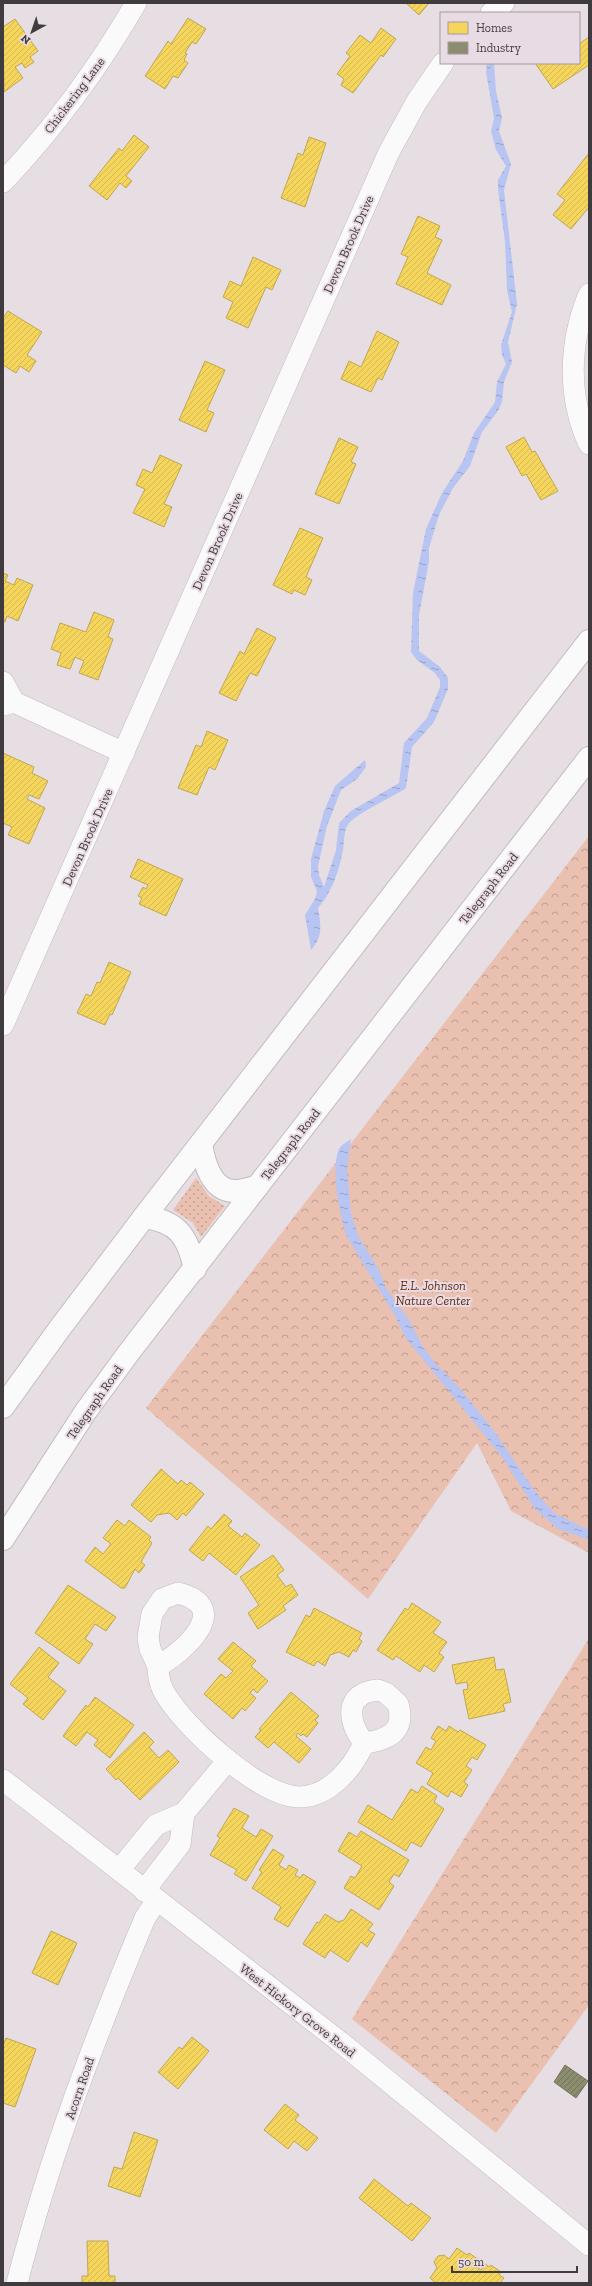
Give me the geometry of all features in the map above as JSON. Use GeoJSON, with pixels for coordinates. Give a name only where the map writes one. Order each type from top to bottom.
{"type":"FeatureCollection","features":[{"type":"Feature","properties":{"kind":"highway"},"geometry":{"type":"LineString","coordinates":[[3,1407],[60,1328],[144,1217],[589,641]]}},
{"type":"Feature","properties":{"kind":"highway","name":"Telegraph Road"},"geometry":{"type":"LineString","coordinates":[[3,1538],[86,1411],[257,1187],[589,758]]}},
{"type":"Feature","properties":{"kind":"highway"},"geometry":{"type":"LineString","coordinates":[[201,1144],[205,1166],[215,1182],[224,1188],[234,1191],[257,1187]]}},
{"type":"Feature","properties":{"kind":"highway"},"geometry":{"type":"LineString","coordinates":[[144,1217],[157,1218],[169,1223],[180,1231],[187,1242],[194,1269]]}},
{"type":"Feature","properties":{"kind":"street","name":"Chickering Lane"},"geometry":{"type":"LineString","coordinates":[[3,182],[46,132],[78,91],[118,35],[136,3]]}},
{"type":"Feature","properties":{"kind":"street"},"geometry":{"type":"LineString","coordinates":[[492,12],[504,3]]}},
{"type":"Feature","properties":{"kind":"street","name":"Devon Brook Drive"},"geometry":{"type":"LineString","coordinates":[[3,1025],[389,152],[417,101],[442,64]]}},
{"type":"Feature","properties":{"kind":"street"},"geometry":{"type":"LineString","coordinates":[[589,294],[582,310],[572,359],[575,404],[589,444]]}},
{"type":"Feature","properties":{"kind":"street"},"geometry":{"type":"LineString","coordinates":[[3,682],[9,704],[124,753]]}},
{"type":"Feature","properties":{"kind":"street"},"geometry":{"type":"LineString","coordinates":[[158,1666],[158,1678],[163,1690],[177,1711],[202,1737],[228,1760],[248,1775],[280,1794],[292,1796],[311,1796],[332,1785],[348,1771],[358,1757],[364,1743]]}},
{"type":"Feature","properties":{"kind":"street"},"geometry":{"type":"LineString","coordinates":[[119,1870],[156,1825],[184,1813],[228,1760]]}},
{"type":"Feature","properties":{"kind":"street","name":"West Hickory Grove Road"},"geometry":{"type":"LineString","coordinates":[[3,1780],[338,2041],[589,2245]]}},
{"type":"Feature","properties":{"kind":"street","name":"Acorn Road"},"geometry":{"type":"LineString","coordinates":[[17,2283],[45,2188],[84,2072],[145,1918],[150,1895],[180,1844],[184,1813]]}},
{"type":"Feature","properties":{"kind":"green space","name":"E.L. Johnson Nature Center"},"geometry":{"type":"Polygon","coordinates":[[[589,836],[589,1553],[511,1511],[477,1443],[368,1599],[146,1408],[589,836]]]}},
{"type":"Feature","properties":{"kind":"green space"},"geometry":{"type":"Polygon","coordinates":[[[196,1178],[209,1196],[225,1206],[201,1237],[193,1223],[173,1210],[196,1178]]]}},
{"type":"Feature","properties":{"kind":"green space"},"geometry":{"type":"Polygon","coordinates":[[[589,1638],[589,2005],[496,2133],[352,2019],[589,1638]]]}},
{"type":"Feature","properties":{"kind":"water"},"geometry":{"type":"Polygon","coordinates":[[[487,64],[494,64],[496,91],[502,118],[499,131],[511,164],[504,190],[517,304],[508,342],[512,362],[504,382],[502,402],[498,411],[482,432],[470,466],[453,488],[439,515],[429,548],[429,561],[419,615],[419,651],[440,667],[448,678],[448,689],[434,722],[412,747],[406,788],[365,811],[351,821],[347,826],[337,873],[331,888],[318,908],[320,930],[318,940],[311,950],[305,915],[315,899],[317,891],[311,877],[311,859],[324,811],[335,786],[365,760],[366,767],[357,779],[341,790],[327,826],[318,866],[319,875],[324,887],[336,850],[339,823],[351,811],[399,783],[404,743],[427,718],[440,687],[440,680],[435,673],[417,660],[411,652],[413,593],[426,529],[442,493],[463,461],[474,433],[495,402],[497,382],[506,364],[502,355],[501,345],[512,312],[507,290],[505,242],[498,180],[506,166],[496,150],[491,131],[494,118],[486,72],[487,64]]]}},
{"type":"Feature","properties":{"kind":"water"},"geometry":{"type":"Polygon","coordinates":[[[351,1139],[347,1170],[351,1213],[358,1235],[379,1270],[386,1288],[410,1321],[423,1347],[435,1363],[460,1388],[495,1432],[534,1490],[554,1513],[589,1530],[589,1540],[558,1529],[535,1509],[502,1457],[405,1337],[395,1316],[347,1237],[344,1228],[337,1193],[335,1169],[339,1149],[351,1139]]]}},
{"type":"Feature","properties":{"kind":"building: Homes"},"geometry":{"type":"Polygon","coordinates":[[[406,3],[429,3],[419,15],[406,3]]]}},
{"type":"Feature","properties":{"kind":"building: Homes"},"geometry":{"type":"Polygon","coordinates":[[[188,18],[206,29],[196,44],[192,42],[185,53],[187,54],[184,60],[188,63],[178,78],[173,76],[165,89],[145,76],[168,41],[171,44],[188,18]]]}},
{"type":"Feature","properties":{"kind":"building: Homes"},"geometry":{"type":"Polygon","coordinates":[[[15,19],[38,51],[30,57],[34,62],[25,68],[22,63],[15,67],[23,78],[4,92],[3,27],[15,19]]]}},
{"type":"Feature","properties":{"kind":"building: Homes"},"geometry":{"type":"Polygon","coordinates":[[[381,28],[396,39],[383,57],[381,55],[353,93],[341,85],[344,79],[337,74],[350,56],[346,53],[360,35],[371,43],[381,28]]]}},
{"type":"Feature","properties":{"kind":"building: Homes"},"geometry":{"type":"Polygon","coordinates":[[[589,37],[589,65],[553,89],[536,64],[580,64],[580,43],[589,37]]]}},
{"type":"Feature","properties":{"kind":"building: Homes"},"geometry":{"type":"Polygon","coordinates":[[[134,135],[149,147],[126,176],[132,181],[126,188],[120,183],[107,200],[89,186],[119,148],[122,151],[134,135]]]}},
{"type":"Feature","properties":{"kind":"building: Homes"},"geometry":{"type":"Polygon","coordinates":[[[309,137],[326,143],[305,207],[281,198],[298,153],[303,155],[309,137]]]}},
{"type":"Feature","properties":{"kind":"building: Homes"},"geometry":{"type":"Polygon","coordinates":[[[589,153],[589,207],[571,229],[553,215],[565,200],[557,194],[589,153]]]}},
{"type":"Feature","properties":{"kind":"building: Homes"},"geometry":{"type":"Polygon","coordinates":[[[418,216],[440,226],[435,237],[442,240],[427,273],[451,285],[442,305],[396,284],[408,257],[401,254],[418,216]]]}},
{"type":"Feature","properties":{"kind":"building: Homes"},"geometry":{"type":"Polygon","coordinates":[[[253,257],[281,270],[272,290],[266,287],[248,328],[226,318],[233,302],[223,297],[230,281],[241,286],[253,257]]]}},
{"type":"Feature","properties":{"kind":"building: Homes"},"geometry":{"type":"Polygon","coordinates":[[[8,311],[42,332],[27,355],[36,361],[29,372],[20,366],[16,373],[3,365],[3,318],[8,311]]]}},
{"type":"Feature","properties":{"kind":"building: Homes"},"geometry":{"type":"Polygon","coordinates":[[[377,331],[399,342],[382,380],[378,378],[371,392],[341,379],[349,361],[361,367],[377,331]]]}},
{"type":"Feature","properties":{"kind":"building: Homes"},"geometry":{"type":"Polygon","coordinates":[[[205,361],[225,370],[207,410],[214,413],[206,432],[179,420],[205,361]]]}},
{"type":"Feature","properties":{"kind":"building: Homes"},"geometry":{"type":"Polygon","coordinates":[[[524,437],[532,452],[535,451],[558,491],[541,500],[526,474],[522,476],[506,447],[524,437]]]}},
{"type":"Feature","properties":{"kind":"building: Homes"},"geometry":{"type":"Polygon","coordinates":[[[339,438],[358,447],[351,462],[356,464],[339,504],[315,494],[339,438]]]}},
{"type":"Feature","properties":{"kind":"building: Homes"},"geometry":{"type":"Polygon","coordinates":[[[160,455],[182,465],[164,504],[172,507],[164,527],[133,513],[145,489],[136,485],[143,469],[152,473],[160,455]]]}},
{"type":"Feature","properties":{"kind":"building: Homes"},"geometry":{"type":"Polygon","coordinates":[[[300,528],[323,538],[306,577],[312,580],[305,595],[294,590],[292,594],[273,585],[300,528]]]}},
{"type":"Feature","properties":{"kind":"building: Homes"},"geometry":{"type":"Polygon","coordinates":[[[3,573],[8,575],[5,581],[14,585],[17,578],[33,585],[18,621],[7,616],[5,622],[3,621],[3,573]]]}},
{"type":"Feature","properties":{"kind":"building: Homes"},"geometry":{"type":"Polygon","coordinates":[[[94,612],[114,620],[108,637],[113,639],[98,680],[79,673],[84,661],[75,657],[70,669],[57,665],[61,653],[51,649],[60,623],[86,632],[94,612]]]}},
{"type":"Feature","properties":{"kind":"building: Homes"},"geometry":{"type":"Polygon","coordinates":[[[257,628],[276,638],[257,676],[250,673],[236,701],[219,693],[240,651],[244,654],[257,628]]]}},
{"type":"Feature","properties":{"kind":"building: Homes"},"geometry":{"type":"Polygon","coordinates":[[[207,731],[228,740],[215,770],[209,767],[197,795],[178,788],[196,745],[201,747],[207,731]]]}},
{"type":"Feature","properties":{"kind":"building: Homes"},"geometry":{"type":"Polygon","coordinates":[[[3,753],[34,767],[32,773],[48,781],[39,799],[29,795],[27,799],[45,808],[29,844],[8,835],[12,827],[3,823],[3,753]]]}},
{"type":"Feature","properties":{"kind":"building: Homes"},"geometry":{"type":"Polygon","coordinates":[[[138,859],[183,879],[166,916],[139,904],[142,898],[138,896],[143,887],[146,889],[148,885],[130,877],[138,859]]]}},
{"type":"Feature","properties":{"kind":"building: Homes"},"geometry":{"type":"Polygon","coordinates":[[[109,962],[131,972],[112,1015],[110,1014],[105,1025],[77,1013],[86,994],[91,996],[97,982],[100,983],[109,962]]]}},
{"type":"Feature","properties":{"kind":"building: Homes"},"geometry":{"type":"Polygon","coordinates":[[[161,1469],[178,1484],[181,1480],[187,1485],[190,1482],[204,1494],[186,1516],[183,1513],[177,1520],[169,1513],[157,1515],[151,1522],[131,1505],[161,1469]]]}},
{"type":"Feature","properties":{"kind":"building: Homes"},"geometry":{"type":"Polygon","coordinates":[[[224,1514],[232,1521],[228,1526],[242,1537],[245,1533],[260,1545],[236,1575],[209,1553],[203,1561],[189,1550],[208,1526],[211,1529],[224,1514]]]}},
{"type":"Feature","properties":{"kind":"building: Homes"},"geometry":{"type":"Polygon","coordinates":[[[117,1520],[125,1526],[129,1520],[151,1537],[149,1540],[152,1543],[141,1562],[145,1565],[139,1573],[135,1569],[125,1588],[121,1588],[85,1561],[95,1547],[103,1554],[111,1544],[103,1538],[117,1520]]]}},
{"type":"Feature","properties":{"kind":"building: Homes"},"geometry":{"type":"Polygon","coordinates":[[[273,1555],[284,1570],[277,1575],[286,1587],[291,1584],[298,1595],[283,1606],[286,1610],[258,1629],[248,1613],[259,1605],[240,1577],[273,1555]]]}},
{"type":"Feature","properties":{"kind":"building: Homes"},"geometry":{"type":"Polygon","coordinates":[[[68,1585],[116,1617],[106,1631],[95,1624],[85,1639],[93,1644],[79,1664],[35,1633],[68,1585]]]}},
{"type":"Feature","properties":{"kind":"building: Homes"},"geometry":{"type":"Polygon","coordinates":[[[412,1603],[441,1622],[433,1633],[447,1642],[439,1653],[444,1657],[434,1672],[424,1665],[420,1672],[396,1656],[393,1660],[377,1650],[405,1608],[408,1610],[412,1603]]]}},
{"type":"Feature","properties":{"kind":"building: Homes"},"geometry":{"type":"Polygon","coordinates":[[[314,1608],[362,1633],[359,1639],[362,1641],[356,1652],[353,1650],[349,1657],[339,1652],[330,1655],[325,1666],[317,1661],[314,1666],[286,1652],[306,1615],[310,1617],[314,1608]]]}},
{"type":"Feature","properties":{"kind":"building: Homes"},"geometry":{"type":"Polygon","coordinates":[[[233,1642],[256,1661],[251,1666],[268,1681],[257,1693],[253,1689],[250,1693],[256,1698],[245,1711],[242,1708],[233,1719],[204,1694],[221,1674],[226,1678],[233,1671],[218,1659],[233,1642]]]}},
{"type":"Feature","properties":{"kind":"building: Homes"},"geometry":{"type":"Polygon","coordinates":[[[39,1647],[59,1663],[48,1677],[66,1691],[43,1720],[23,1704],[28,1698],[10,1684],[39,1647]]]}},
{"type":"Feature","properties":{"kind":"building: Homes"},"geometry":{"type":"Polygon","coordinates":[[[494,1657],[496,1670],[504,1669],[511,1702],[503,1704],[505,1711],[469,1719],[463,1690],[468,1689],[467,1682],[456,1684],[452,1665],[494,1657]]]}},
{"type":"Feature","properties":{"kind":"building: Homes"},"geometry":{"type":"Polygon","coordinates":[[[291,1692],[319,1716],[315,1720],[318,1723],[307,1737],[303,1734],[301,1736],[298,1733],[296,1736],[311,1749],[299,1763],[274,1742],[268,1748],[255,1737],[261,1730],[259,1729],[291,1692]]]}},
{"type":"Feature","properties":{"kind":"building: Homes"},"geometry":{"type":"Polygon","coordinates":[[[95,1697],[134,1725],[110,1758],[94,1745],[98,1740],[87,1732],[76,1746],[63,1736],[86,1705],[88,1707],[95,1697]]]}},
{"type":"Feature","properties":{"kind":"building: Homes"},"geometry":{"type":"Polygon","coordinates":[[[438,1726],[446,1731],[449,1726],[458,1732],[460,1730],[486,1745],[477,1760],[472,1757],[466,1766],[472,1770],[464,1782],[468,1785],[461,1797],[451,1791],[448,1797],[427,1784],[433,1773],[416,1763],[426,1747],[431,1750],[436,1741],[431,1738],[438,1726]]]}},
{"type":"Feature","properties":{"kind":"building: Homes"},"geometry":{"type":"Polygon","coordinates":[[[144,1732],[154,1742],[149,1747],[159,1758],[168,1750],[179,1762],[140,1800],[118,1778],[116,1780],[106,1769],[144,1732]]]}},
{"type":"Feature","properties":{"kind":"building: Homes"},"geometry":{"type":"Polygon","coordinates":[[[422,1786],[437,1796],[434,1802],[444,1809],[421,1847],[411,1842],[406,1851],[358,1822],[368,1805],[392,1820],[411,1789],[418,1793],[422,1786]]]}},
{"type":"Feature","properties":{"kind":"building: Homes"},"geometry":{"type":"Polygon","coordinates":[[[234,1808],[249,1816],[242,1828],[256,1837],[261,1829],[273,1836],[246,1881],[234,1874],[237,1870],[210,1855],[220,1838],[217,1836],[234,1808]]]}},
{"type":"Feature","properties":{"kind":"building: Homes"},"geometry":{"type":"Polygon","coordinates":[[[361,1831],[409,1860],[399,1877],[394,1874],[389,1882],[394,1886],[379,1910],[344,1888],[351,1876],[355,1878],[362,1866],[338,1851],[349,1832],[357,1837],[361,1831]]]}},
{"type":"Feature","properties":{"kind":"building: Homes"},"geometry":{"type":"Polygon","coordinates":[[[273,1849],[284,1856],[279,1865],[286,1870],[289,1865],[298,1870],[295,1875],[300,1878],[303,1874],[316,1882],[288,1927],[274,1919],[281,1907],[252,1888],[262,1872],[259,1870],[273,1849]]]}},
{"type":"Feature","properties":{"kind":"building: Homes"},"geometry":{"type":"Polygon","coordinates":[[[351,1909],[373,1924],[368,1930],[375,1934],[367,1947],[361,1942],[348,1962],[330,1950],[325,1958],[303,1944],[317,1922],[319,1923],[325,1914],[338,1922],[344,1920],[351,1909]]]}},
{"type":"Feature","properties":{"kind":"building: Homes"},"geometry":{"type":"Polygon","coordinates":[[[51,1931],[77,1943],[58,1985],[32,1973],[51,1931]]]}},
{"type":"Feature","properties":{"kind":"building: Homes"},"geometry":{"type":"Polygon","coordinates":[[[192,2037],[209,2051],[178,2089],[158,2072],[179,2047],[182,2049],[192,2037]]]}},
{"type":"Feature","properties":{"kind":"building: Homes"},"geometry":{"type":"Polygon","coordinates":[[[6,2038],[36,2049],[15,2107],[3,2103],[3,2046],[6,2038]]]}},
{"type":"Feature","properties":{"kind":"building: Homes"},"geometry":{"type":"Polygon","coordinates":[[[285,2104],[299,2115],[295,2120],[318,2138],[307,2151],[294,2141],[288,2149],[264,2130],[285,2104]]]}},
{"type":"Feature","properties":{"kind":"building: Homes"},"geometry":{"type":"Polygon","coordinates":[[[134,2132],[158,2140],[140,2197],[108,2186],[114,2167],[122,2169],[134,2132]]]}},
{"type":"Feature","properties":{"kind":"building: Homes"},"geometry":{"type":"Polygon","coordinates":[[[374,2179],[408,2206],[411,2203],[431,2218],[412,2241],[359,2198],[374,2179]]]}},
{"type":"Feature","properties":{"kind":"building: Homes"},"geometry":{"type":"Polygon","coordinates":[[[87,2241],[108,2241],[109,2276],[115,2276],[115,2283],[82,2283],[82,2276],[88,2276],[87,2241]]]}},
{"type":"Feature","properties":{"kind":"building: Homes"},"geometry":{"type":"Polygon","coordinates":[[[457,2248],[467,2255],[469,2253],[479,2260],[475,2266],[481,2270],[485,2264],[490,2267],[491,2265],[501,2272],[499,2275],[504,2278],[500,2283],[436,2283],[430,2278],[437,2268],[434,2262],[438,2256],[444,2255],[449,2259],[457,2248]]]}},
{"type":"Feature","properties":{"kind":"building: Industry"},"geometry":{"type":"Polygon","coordinates":[[[565,2065],[588,2081],[576,2098],[554,2082],[565,2065]]]}}]}
